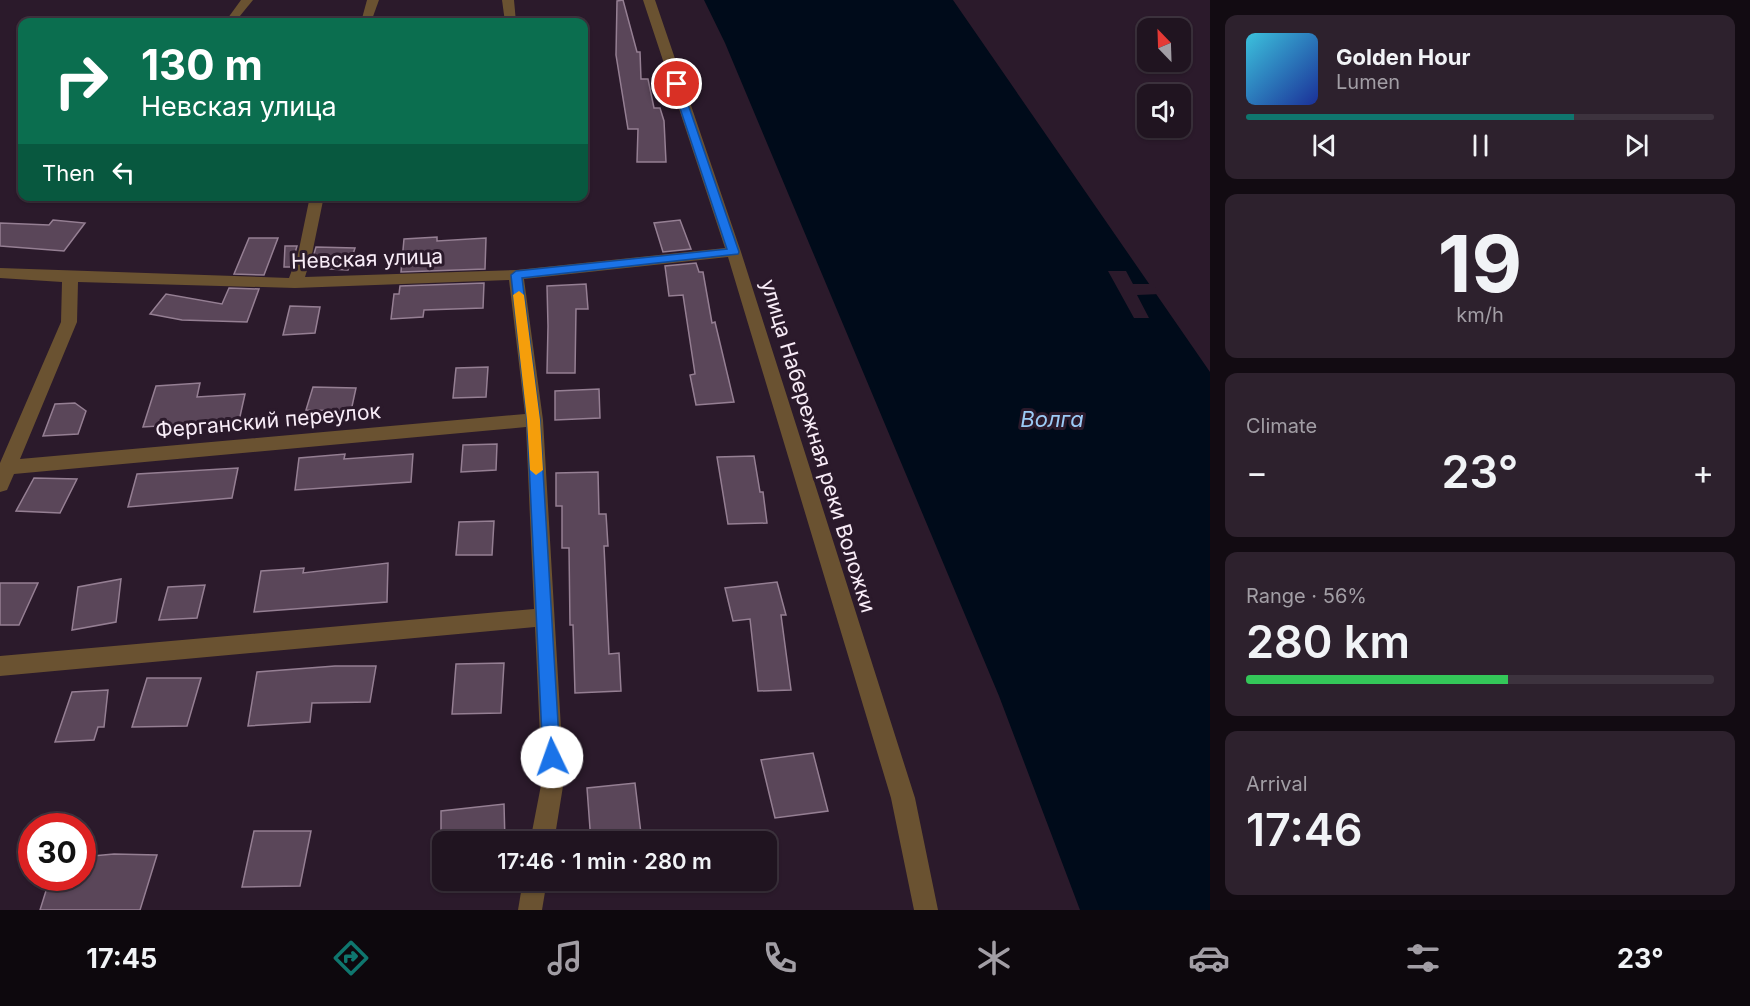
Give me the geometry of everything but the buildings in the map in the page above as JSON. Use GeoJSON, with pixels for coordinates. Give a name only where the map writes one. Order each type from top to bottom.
{"type":"FeatureCollection","features":[{"type":"Feature","properties":{"kind":"street"},"geometry":{"type":"LineString","coordinates":[[233,18],[247,0]]}},
{"type":"Feature","properties":{"kind":"street"},"geometry":{"type":"LineString","coordinates":[[367,18],[373,0]]}},
{"type":"Feature","properties":{"kind":"street"},"geometry":{"type":"LineString","coordinates":[[508,0],[510,18]]}},
{"type":"Feature","properties":{"kind":"street","name":"улица Набережная реки Воложки"},"geometry":{"type":"LineString","coordinates":[[650,0],[734,252],[903,798],[926,910]]}},
{"type":"Feature","properties":{"kind":"street"},"geometry":{"type":"LineString","coordinates":[[295,283],[316,201]]}},
{"type":"Feature","properties":{"kind":"street","name":"Невская улица"},"geometry":{"type":"LineString","coordinates":[[0,273],[295,283],[516,275],[734,252]]}},
{"type":"Feature","properties":{"kind":"street"},"geometry":{"type":"LineString","coordinates":[[516,275],[534,420],[553,780],[544,831]]}},
{"type":"Feature","properties":{"kind":"street"},"geometry":{"type":"LineString","coordinates":[[0,485],[69,322],[70,277]]}},
{"type":"Feature","properties":{"kind":"street","name":"Ферганский переулок"},"geometry":{"type":"LineString","coordinates":[[7,467],[534,420]]}},
{"type":"Feature","properties":{"kind":"street"},"geometry":{"type":"LineString","coordinates":[[0,666],[544,617]]}},
{"type":"Feature","properties":{"kind":"street"},"geometry":{"type":"LineString","coordinates":[[530,910],[533,891]]}},
{"type":"Feature","properties":{"kind":"water","name":"Волга"},"geometry":{"type":"Polygon","coordinates":[[[704,0],[953,0],[1210,372],[1210,910],[1080,910],[999,696],[725,43],[704,0]]]}},
{"type":"Feature","properties":{"kind":"pier"},"geometry":{"type":"Polygon","coordinates":[[[1108,271],[1126,271],[1133,284],[1153,284],[1160,294],[1137,295],[1149,318],[1134,318],[1108,271]]]}},
{"type":"Feature","properties":{"kind":"slow traffic"},"geometry":{"type":"LineString","coordinates":[[519,295],[534,420],[536,470]]}},
{"type":"Feature","properties":{"kind":"route"},"geometry":{"type":"LineString","coordinates":[[552,757],[534,420],[516,275],[734,252],[677,84]]}}]}
